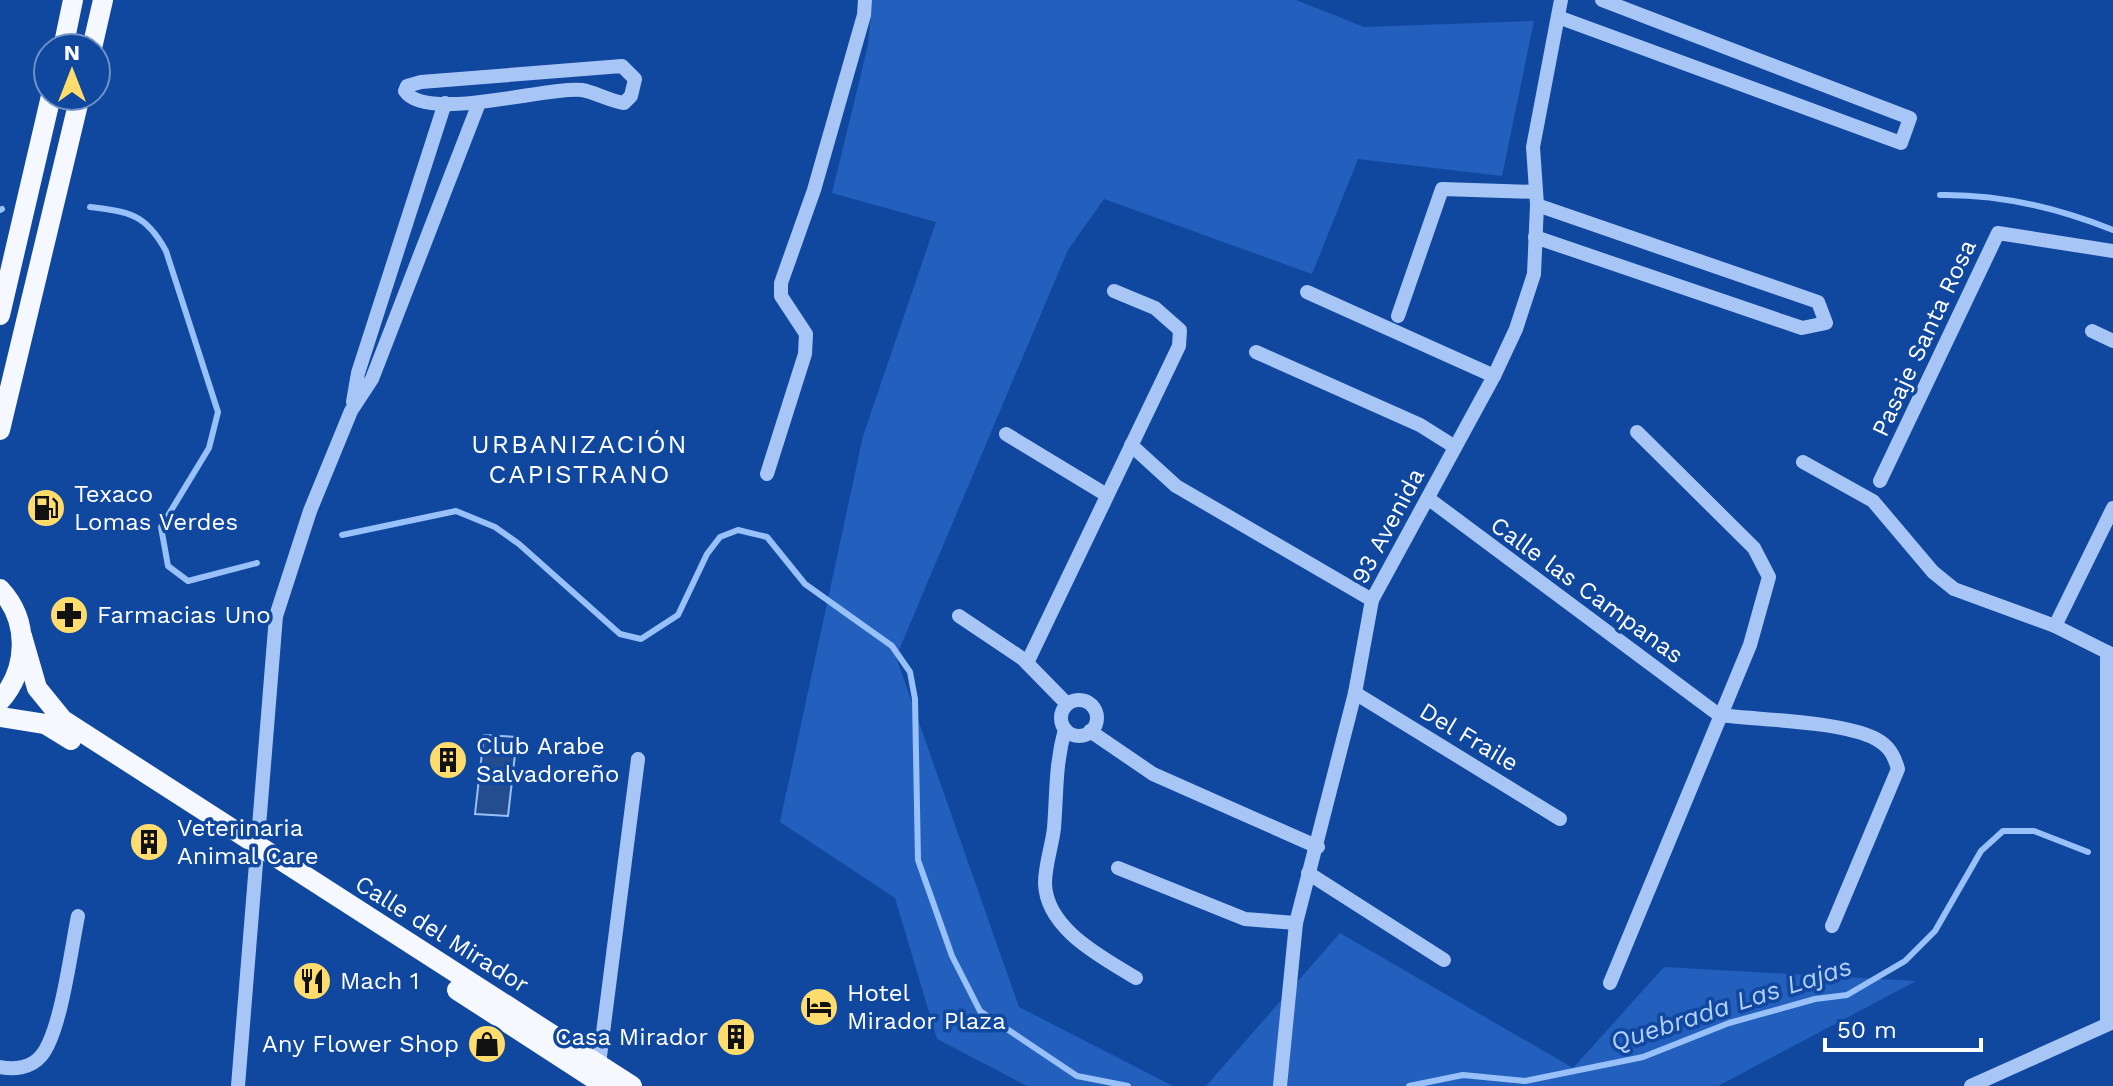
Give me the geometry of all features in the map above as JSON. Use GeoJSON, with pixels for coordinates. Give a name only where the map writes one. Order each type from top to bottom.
{"type":"FeatureCollection","features":[{"type":"Feature","properties":{"kind":"main road"},"geometry":{"type":"LineString","coordinates":[[66,32],[73,0]]}},
{"type":"Feature","properties":{"kind":"main road"},"geometry":{"type":"LineString","coordinates":[[96,32],[103,0]]}},
{"type":"Feature","properties":{"kind":"main road"},"geometry":{"type":"LineString","coordinates":[[0,315],[47,112]]}},
{"type":"Feature","properties":{"kind":"main road"},"geometry":{"type":"LineString","coordinates":[[0,430],[76,112]]}},
{"type":"Feature","properties":{"kind":"main road","name":"Calle del Mirador"},"geometry":{"type":"LineString","coordinates":[[0,589],[13,607],[37,688],[52,711],[257,853],[605,1086]]}},
{"type":"Feature","properties":{"kind":"main road"},"geometry":{"type":"LineString","coordinates":[[0,701],[19,669],[22,636]]}},
{"type":"Feature","properties":{"kind":"main road","name":"Calle del Mirador"},"geometry":{"type":"LineString","coordinates":[[0,717],[31,720],[56,730],[632,1086]]}},
{"type":"Feature","properties":{"kind":"street"},"geometry":{"type":"LineString","coordinates":[[767,474],[805,354],[806,334],[781,296],[781,283],[814,190],[864,15],[865,0]]}},
{"type":"Feature","properties":{"kind":"street","name":"93 Avenida"},"geometry":{"type":"LineString","coordinates":[[1280,1086],[1296,923],[1318,847],[1355,693],[1372,600],[1494,376],[1516,329],[1534,274],[1536,198],[1533,147],[1561,0]]}},
{"type":"Feature","properties":{"kind":"street"},"geometry":{"type":"LineString","coordinates":[[1558,17],[1901,143],[1908,130],[1910,118],[1602,0]]}},
{"type":"Feature","properties":{"kind":"street"},"geometry":{"type":"LineString","coordinates":[[622,66],[635,79],[631,96],[624,103],[603,100],[584,90],[479,103],[417,100],[405,91],[407,86],[421,82],[622,66]]}},
{"type":"Feature","properties":{"kind":"street"},"geometry":{"type":"LineString","coordinates":[[351,411],[358,373],[445,103]]}},
{"type":"Feature","properties":{"kind":"street"},"geometry":{"type":"LineString","coordinates":[[238,1086],[276,616],[310,511],[351,411],[372,379],[479,103]]}},
{"type":"Feature","properties":{"kind":"street"},"geometry":{"type":"LineString","coordinates":[[1398,316],[1442,189],[1536,198],[1818,302],[1826,323],[1802,328],[1535,237]]}},
{"type":"Feature","properties":{"kind":"street","name":"Pasaje Santa Rosa"},"geometry":{"type":"LineString","coordinates":[[1880,481],[1998,233],[2113,251]]}},
{"type":"Feature","properties":{"kind":"street"},"geometry":{"type":"LineString","coordinates":[[1027,663],[1105,494],[1167,376],[1179,346],[1180,330],[1155,308],[1114,291]]}},
{"type":"Feature","properties":{"kind":"street"},"geometry":{"type":"LineString","coordinates":[[1307,292],[1494,376]]}},
{"type":"Feature","properties":{"kind":"street"},"geometry":{"type":"LineString","coordinates":[[2092,331],[2113,341]]}},
{"type":"Feature","properties":{"kind":"street"},"geometry":{"type":"LineString","coordinates":[[1256,352],[1420,425],[1455,447]]}},
{"type":"Feature","properties":{"kind":"street"},"geometry":{"type":"LineString","coordinates":[[1610,983],[1750,645],[1769,577],[1754,548],[1637,432]]}},
{"type":"Feature","properties":{"kind":"street"},"geometry":{"type":"LineString","coordinates":[[1006,434],[1105,494]]}},
{"type":"Feature","properties":{"kind":"street"},"geometry":{"type":"LineString","coordinates":[[1131,445],[1176,486],[1372,600]]}},
{"type":"Feature","properties":{"kind":"street"},"geometry":{"type":"LineString","coordinates":[[1803,462],[1873,501],[1933,572],[1954,589],[2055,626],[2110,654],[2110,1022],[1971,1086]]}},
{"type":"Feature","properties":{"kind":"street","name":"Calle las Campanas"},"geometry":{"type":"LineString","coordinates":[[1429,499],[1719,715]]}},
{"type":"Feature","properties":{"kind":"street"},"geometry":{"type":"LineString","coordinates":[[2055,626],[2113,508]]}},
{"type":"Feature","properties":{"kind":"street"},"geometry":{"type":"LineString","coordinates":[[959,616],[1027,663],[1067,704]]}},
{"type":"Feature","properties":{"kind":"street","name":"Del Fraile"},"geometry":{"type":"LineString","coordinates":[[1355,693],[1560,819]]}},
{"type":"Feature","properties":{"kind":"street"},"geometry":{"type":"LineString","coordinates":[[1065,729],[1077,736],[1090,731],[1096,719],[1092,706],[1080,700],[1067,704],[1061,716],[1065,729],[1055,765],[1054,831],[1045,884],[1054,914],[1082,944],[1136,978]]}},
{"type":"Feature","properties":{"kind":"street"},"geometry":{"type":"LineString","coordinates":[[1719,715],[1840,729],[1875,739],[1893,752],[1898,769],[1832,926]]}},
{"type":"Feature","properties":{"kind":"street"},"geometry":{"type":"LineString","coordinates":[[1090,731],[1153,774],[1318,847]]}},
{"type":"Feature","properties":{"kind":"street"},"geometry":{"type":"LineString","coordinates":[[599,1064],[638,759]]}},
{"type":"Feature","properties":{"kind":"street"},"geometry":{"type":"LineString","coordinates":[[1118,868],[1245,919],[1296,923]]}},
{"type":"Feature","properties":{"kind":"street"},"geometry":{"type":"LineString","coordinates":[[1308,873],[1444,960]]}},
{"type":"Feature","properties":{"kind":"street"},"geometry":{"type":"LineString","coordinates":[[0,1067],[29,1066],[42,1055],[54,1029],[78,916]]}},
{"type":"Feature","properties":{"kind":"shaded area"},"geometry":{"type":"Polygon","coordinates":[[[872,0],[1296,0],[1364,27],[1534,21],[1502,176],[1358,159],[1312,274],[1104,199],[1068,250],[896,657],[1019,1007],[1173,1086],[1027,1086],[937,1039],[895,898],[780,822],[863,436],[936,222],[832,193],[868,45],[872,0]]]}},
{"type":"Feature","properties":{"kind":"shaded area"},"geometry":{"type":"Polygon","coordinates":[[[484,735],[517,737],[508,816],[475,814],[484,735]]]}},
{"type":"Feature","properties":{"kind":"shaded area"},"geometry":{"type":"Polygon","coordinates":[[[1340,933],[1573,1068],[1664,967],[1916,981],[1718,1086],[1206,1086],[1340,933]]]}},
{"type":"Feature","properties":{"kind":"waterway"},"geometry":{"type":"LineString","coordinates":[[1940,195],[1984,197],[2028,204],[2113,230]]}},
{"type":"Feature","properties":{"kind":"waterway","name":"Quebrada Las Lajas"},"geometry":{"type":"LineString","coordinates":[[90,207],[136,217],[159,239],[166,251],[218,412],[209,448],[161,527],[168,566],[188,581],[257,563]]}},
{"type":"Feature","properties":{"kind":"waterway","name":"Quebrada Las Lajas"},"geometry":{"type":"LineString","coordinates":[[342,535],[456,511],[495,527],[519,544],[620,634],[641,639],[678,615],[707,554],[720,537],[738,530],[767,537],[805,584],[892,646],[910,672],[915,699],[918,860],[952,956],[980,1011],[1077,1076],[1128,1086]]}},
{"type":"Feature","properties":{"kind":"waterway","name":"Quebrada Las Lajas"},"geometry":{"type":"LineString","coordinates":[[1409,1086],[1463,1075],[1525,1081],[1643,1057],[1729,1023],[1815,999],[1847,995],[1905,961],[1935,931],[1981,851],[2003,831],[2034,831],[2088,852]]}},
{"type":"Feature","properties":{"kind":"place","name":"Texaco Lomas Verdes"},"geometry":{"type":"Point","coordinates":[46,508]}},
{"type":"Feature","properties":{"kind":"place","name":"Farmacias Uno"},"geometry":{"type":"Point","coordinates":[69,615]}},
{"type":"Feature","properties":{"kind":"place","name":"Club Arabe Salvadoreño"},"geometry":{"type":"Point","coordinates":[448,760]}},
{"type":"Feature","properties":{"kind":"place","name":"Veterinaria Animal Care"},"geometry":{"type":"Point","coordinates":[149,842]}},
{"type":"Feature","properties":{"kind":"place","name":"Mach 1"},"geometry":{"type":"Point","coordinates":[312,981]}},
{"type":"Feature","properties":{"kind":"place","name":"Hotel Mirador Plaza"},"geometry":{"type":"Point","coordinates":[819,1007]}},
{"type":"Feature","properties":{"kind":"place","name":"Casa Mirador"},"geometry":{"type":"Point","coordinates":[736,1037]}},
{"type":"Feature","properties":{"kind":"place","name":"Any Flower Shop"},"geometry":{"type":"Point","coordinates":[487,1044]}},
{"type":"Feature","properties":{"kind":"district","name":"URBANIZACIÓN CAPISTRANO"},"geometry":{"type":"Point","coordinates":[580,459]}}]}
